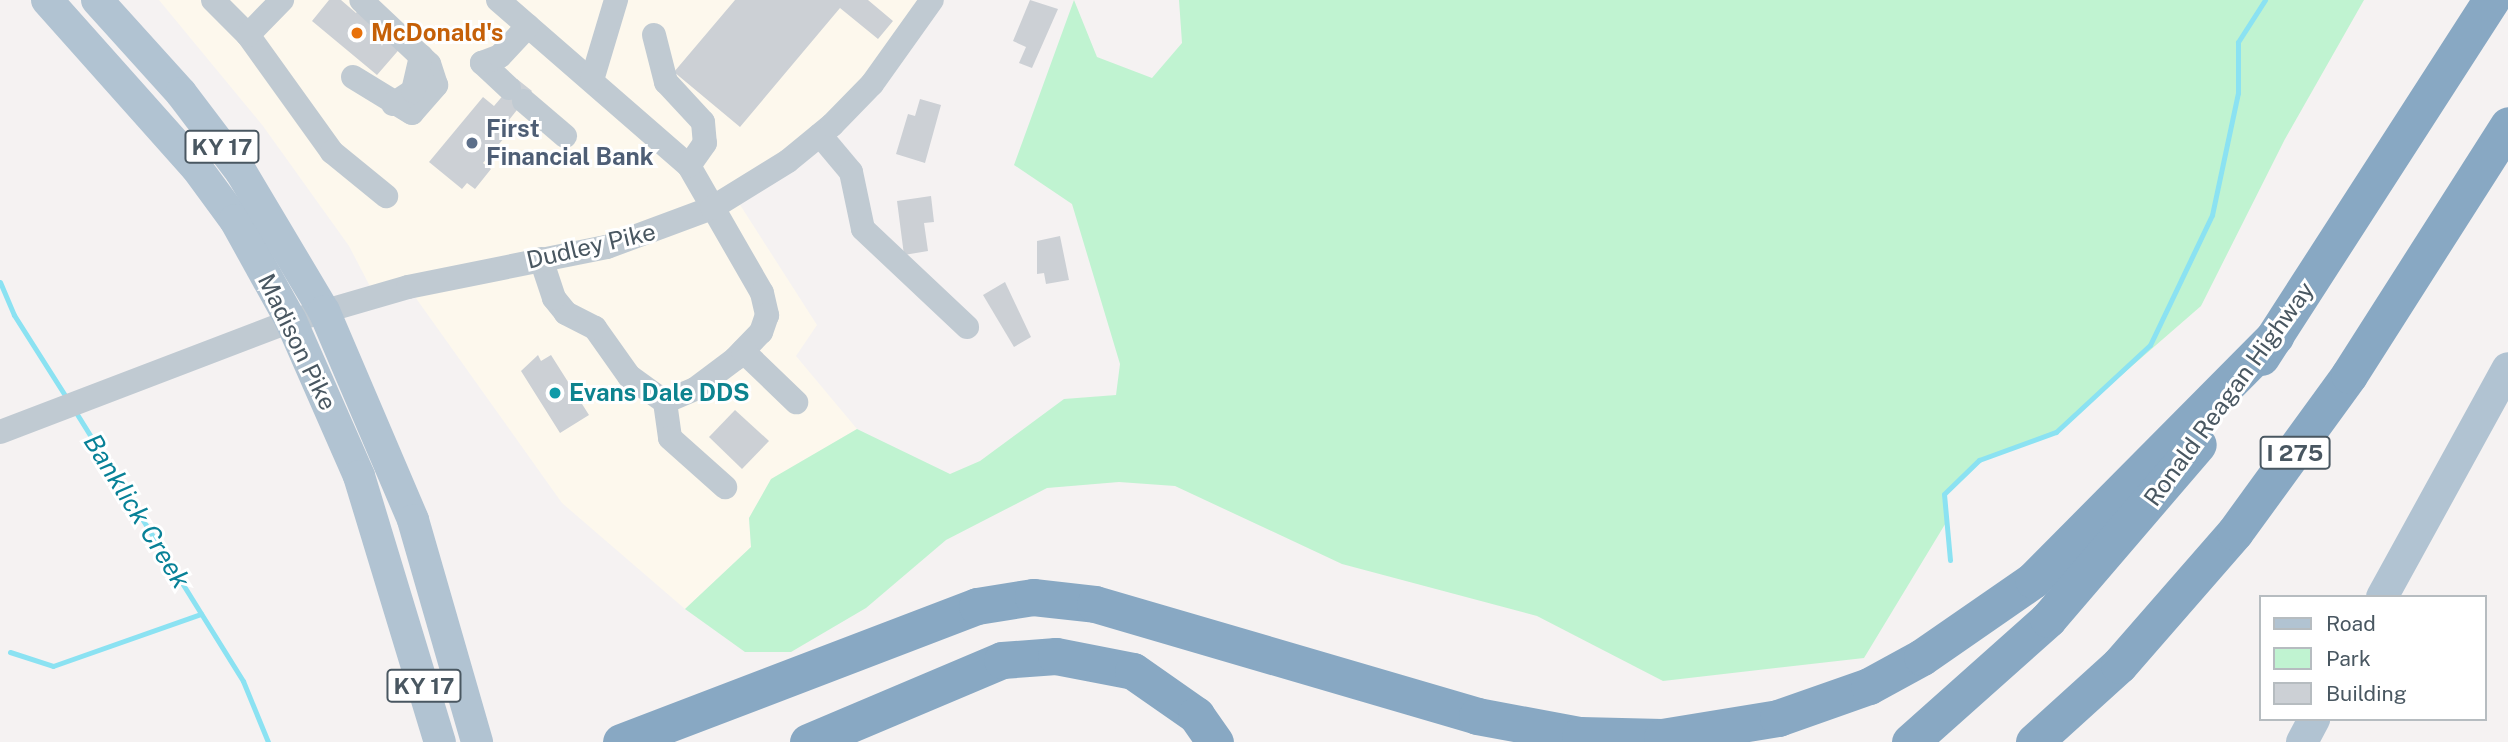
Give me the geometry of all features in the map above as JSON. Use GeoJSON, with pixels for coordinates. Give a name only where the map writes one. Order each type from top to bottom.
{"type":"FeatureCollection","features":[{"type":"Feature","properties":{"kind":"highway","name":"Ronald Reagan Highway"},"geometry":{"type":"LineString","coordinates":[[1910,742],[2003,662],[2099,563],[2204,437],[2275,336],[2491,0]]}},
{"type":"Feature","properties":{"kind":"highway","name":"I 275"},"geometry":{"type":"LineString","coordinates":[[2034,742],[2119,665],[2184,594],[2291,459],[2508,125]]}},
{"type":"Feature","properties":{"kind":"highway"},"geometry":{"type":"LineString","coordinates":[[621,742],[977,606],[1033,597],[1095,604],[1477,716],[1580,735],[1662,737],[1778,718],[1890,675],[2033,580],[2275,336]]}},
{"type":"Feature","properties":{"kind":"highway"},"geometry":{"type":"LineString","coordinates":[[808,742],[1002,660],[1056,656],[1133,671],[1196,716],[1215,742]]}},
{"type":"Feature","properties":{"kind":"highway"},"geometry":{"type":"LineString","coordinates":[[2045,742],[2119,665]]}},
{"type":"Feature","properties":{"kind":"main road","name":"Madison Pike"},"geometry":{"type":"LineString","coordinates":[[47,0],[196,167],[234,220],[291,321],[359,476],[440,742]]}},
{"type":"Feature","properties":{"kind":"main road","name":"Madison Pike"},"geometry":{"type":"LineString","coordinates":[[97,0],[181,93],[241,172],[324,311],[412,520],[477,742]]}},
{"type":"Feature","properties":{"kind":"main road"},"geometry":{"type":"LineString","coordinates":[[2383,595],[2508,368]]}},
{"type":"Feature","properties":{"kind":"main road"},"geometry":{"type":"LineString","coordinates":[[2302,742],[2313,721]]}},
{"type":"Feature","properties":{"kind":"street"},"geometry":{"type":"LineString","coordinates":[[248,35],[282,0]]}},
{"type":"Feature","properties":{"kind":"street"},"geometry":{"type":"LineString","coordinates":[[354,77],[393,104],[412,113],[434,94],[433,73],[421,56],[361,0]]}},
{"type":"Feature","properties":{"kind":"street"},"geometry":{"type":"LineString","coordinates":[[498,0],[689,166],[762,293],[767,316],[761,332],[743,351],[695,389],[665,402]]}},
{"type":"Feature","properties":{"kind":"street"},"geometry":{"type":"LineString","coordinates":[[592,80],[616,0]]}},
{"type":"Feature","properties":{"kind":"street","name":"Dudley Pike"},"geometry":{"type":"LineString","coordinates":[[0,432],[221,345],[291,321],[660,231],[712,208],[820,135],[872,84],[932,0]]}},
{"type":"Feature","properties":{"kind":"street"},"geometry":{"type":"LineString","coordinates":[[218,2],[248,35],[332,152],[386,196]]}},
{"type":"Feature","properties":{"kind":"street"},"geometry":{"type":"LineString","coordinates":[[528,26],[500,56],[482,63],[565,136]]}},
{"type":"Feature","properties":{"kind":"street"},"geometry":{"type":"LineString","coordinates":[[654,35],[666,82],[703,122],[705,143],[689,166]]}},
{"type":"Feature","properties":{"kind":"street"},"geometry":{"type":"LineString","coordinates":[[820,135],[851,172],[863,229],[967,327]]}},
{"type":"Feature","properties":{"kind":"street"},"geometry":{"type":"LineString","coordinates":[[541,259],[554,298],[566,313],[595,328],[629,376],[665,402],[670,438],[725,487]]}},
{"type":"Feature","properties":{"kind":"street"},"geometry":{"type":"LineString","coordinates":[[743,351],[796,402]]}},
{"type":"Feature","properties":{"kind":"shaded area"},"geometry":{"type":"Polygon","coordinates":[[[159,0],[932,0],[903,44],[735,197],[817,325],[796,356],[857,429],[771,480],[749,518],[751,547],[685,609],[562,503],[408,287],[375,296],[349,246],[263,126],[159,0]]]}},
{"type":"Feature","properties":{"kind":"green space"},"geometry":{"type":"Polygon","coordinates":[[[1074,0],[1097,57],[1152,78],[1182,43],[1179,0],[2364,0],[2285,139],[2201,306],[2056,432],[1979,460],[1944,494],[1947,521],[1864,658],[1663,681],[1537,616],[1342,564],[1175,486],[1119,482],[1047,488],[946,540],[866,608],[791,652],[745,652],[685,609],[751,547],[749,518],[771,479],[857,429],[950,474],[980,461],[1064,399],[1116,395],[1120,364],[1072,204],[1014,165],[1074,0]]]}},
{"type":"Feature","properties":{"kind":"building","name":"McDonald's"},"geometry":{"type":"Polygon","coordinates":[[[329,0],[341,0],[356,13],[360,8],[403,45],[377,75],[312,21],[329,0]]]}},
{"type":"Feature","properties":{"kind":"building"},"geometry":{"type":"Polygon","coordinates":[[[735,0],[868,0],[893,21],[878,39],[840,8],[740,127],[674,72],[735,0]]]}},
{"type":"Feature","properties":{"kind":"building"},"geometry":{"type":"Polygon","coordinates":[[[1030,0],[1058,9],[1032,68],[1019,63],[1026,47],[1013,41],[1030,0]]]}},
{"type":"Feature","properties":{"kind":"building","name":"First Financial Bank"},"geometry":{"type":"Polygon","coordinates":[[[517,79],[532,91],[509,120],[515,125],[483,163],[491,169],[475,189],[467,183],[462,189],[429,162],[483,97],[494,106],[517,79]]]}},
{"type":"Feature","properties":{"kind":"building"},"geometry":{"type":"Polygon","coordinates":[[[920,99],[941,105],[925,163],[896,154],[908,114],[915,116],[920,99]]]}},
{"type":"Feature","properties":{"kind":"building"},"geometry":{"type":"Polygon","coordinates":[[[931,196],[934,222],[924,223],[928,251],[904,255],[897,201],[931,196]]]}},
{"type":"Feature","properties":{"kind":"building"},"geometry":{"type":"Polygon","coordinates":[[[1060,236],[1069,280],[1046,284],[1044,273],[1037,274],[1037,241],[1060,236]]]}},
{"type":"Feature","properties":{"kind":"building"},"geometry":{"type":"Polygon","coordinates":[[[1005,282],[1031,337],[1014,347],[983,295],[1005,282]]]}},
{"type":"Feature","properties":{"kind":"building","name":"Evans Dale DDS"},"geometry":{"type":"Polygon","coordinates":[[[538,355],[541,361],[551,355],[589,415],[560,433],[521,371],[538,355]]]}},
{"type":"Feature","properties":{"kind":"building"},"geometry":{"type":"Polygon","coordinates":[[[735,410],[769,441],[742,469],[709,437],[735,410]]]}},
{"type":"Feature","properties":{"kind":"waterway"},"geometry":{"type":"LineString","coordinates":[[1950,560],[1944,494],[1979,460],[2056,432],[2150,345],[2212,215],[2238,93],[2238,42],[2265,0]]}},
{"type":"Feature","properties":{"kind":"waterway","name":"Banklick Creek"},"geometry":{"type":"LineString","coordinates":[[0,282],[14,315],[68,400]]}},
{"type":"Feature","properties":{"kind":"waterway","name":"Banklick Creek"},"geometry":{"type":"LineString","coordinates":[[75,411],[243,681],[268,742]]}},
{"type":"Feature","properties":{"kind":"waterway"},"geometry":{"type":"LineString","coordinates":[[10,652],[53,666],[201,614]]}},
{"type":"Feature","properties":{"kind":"place","name":"McDonald's"},"geometry":{"type":"Point","coordinates":[357,33]}},
{"type":"Feature","properties":{"kind":"place","name":"First Financial Bank"},"geometry":{"type":"Point","coordinates":[472,143]}},
{"type":"Feature","properties":{"kind":"place","name":"Evans Dale DDS"},"geometry":{"type":"Point","coordinates":[555,393]}}]}
